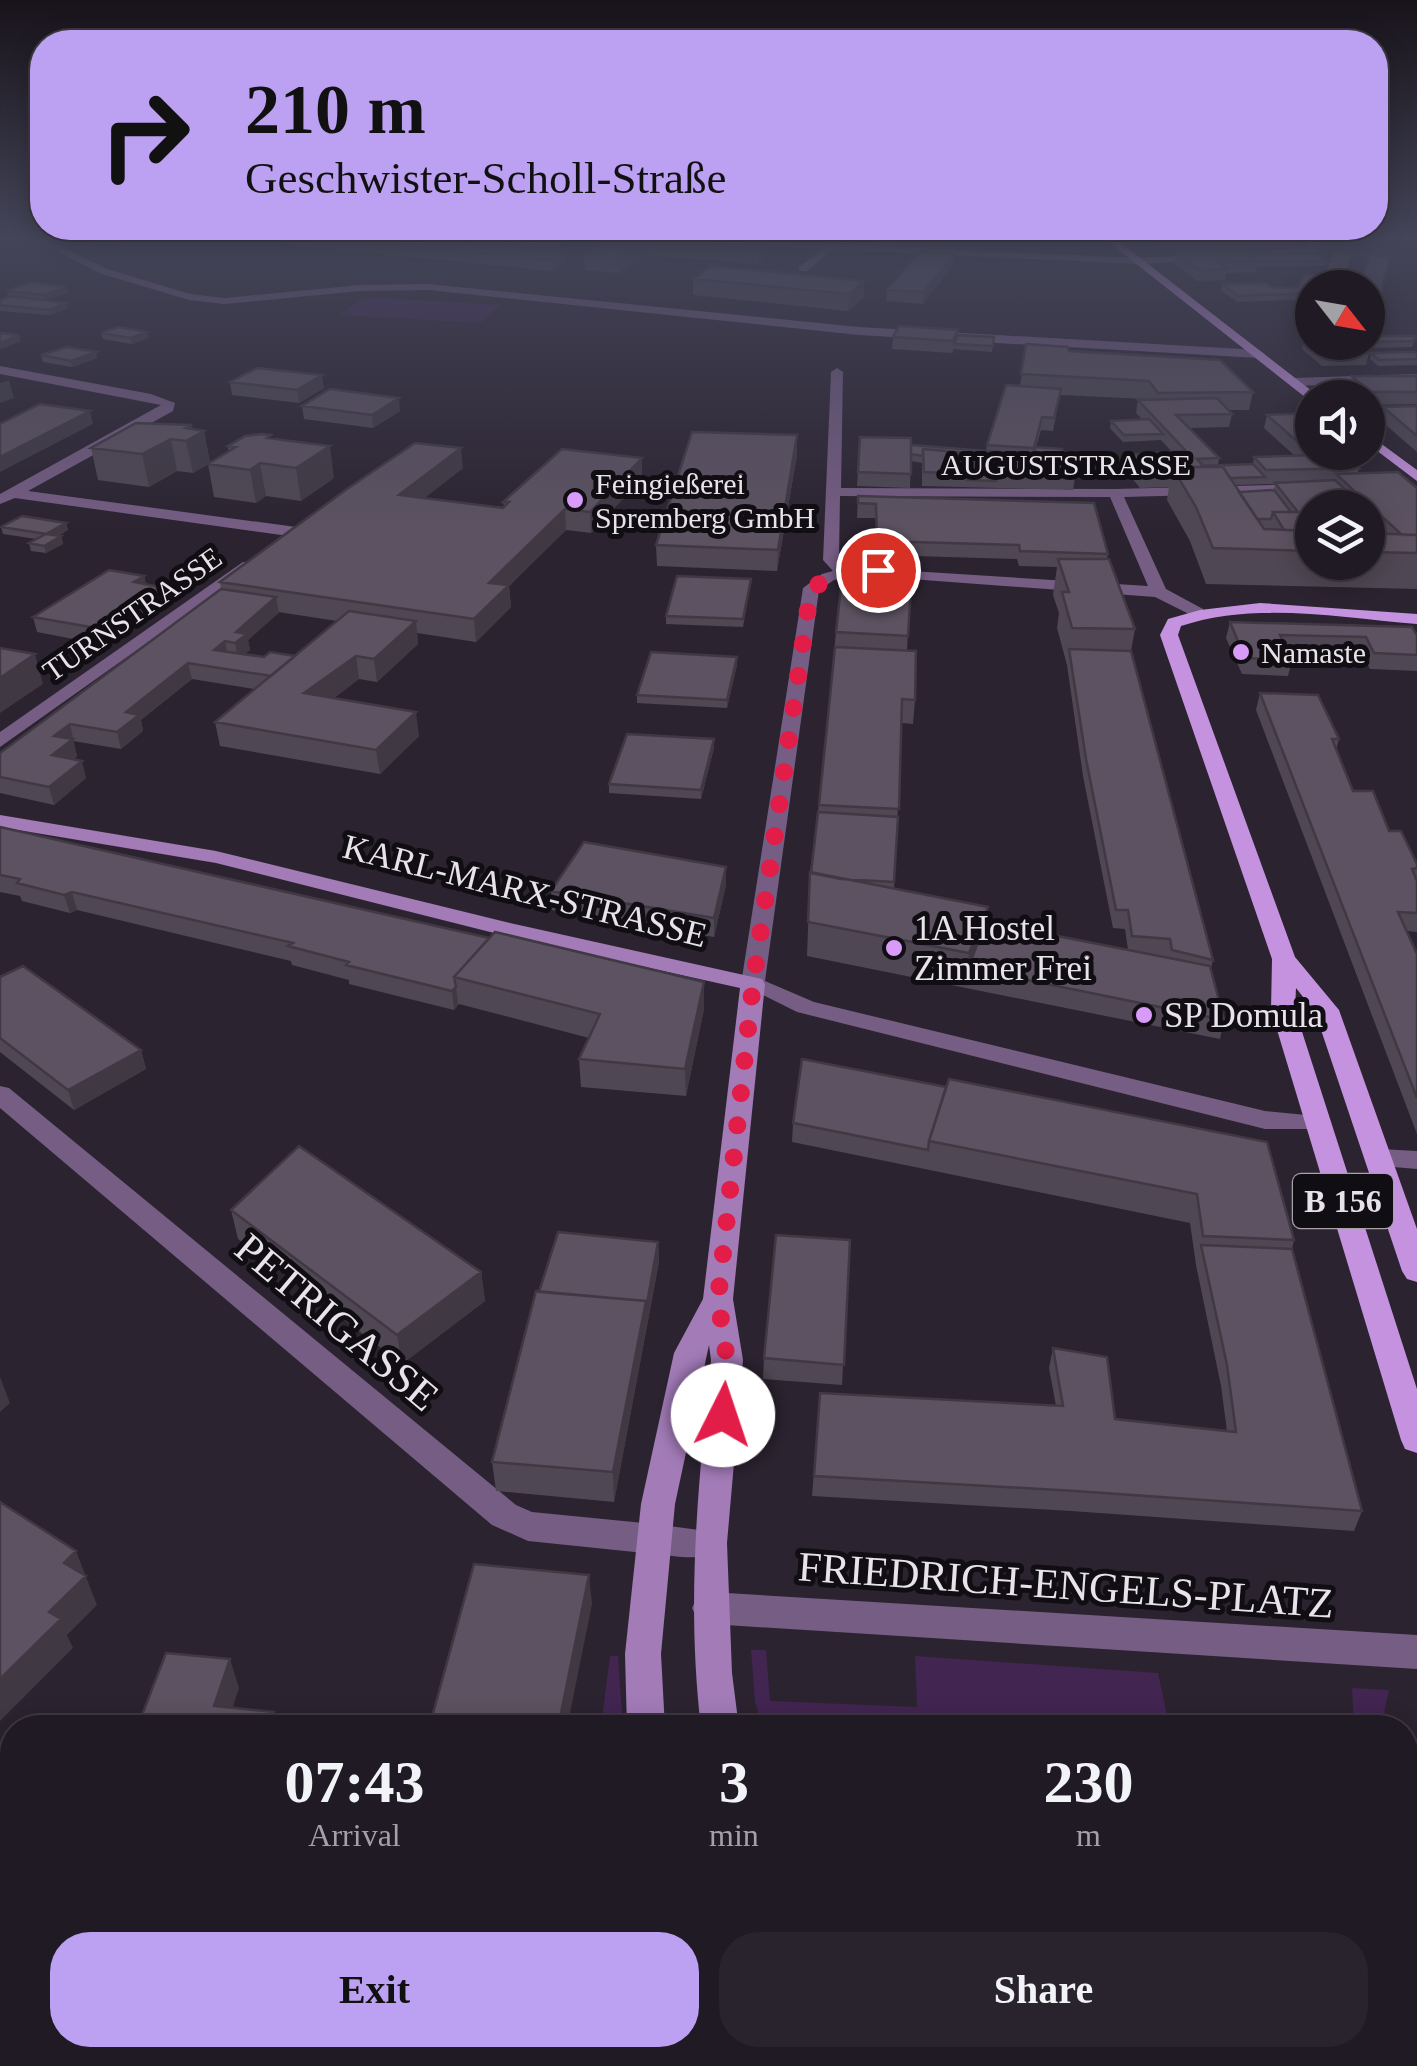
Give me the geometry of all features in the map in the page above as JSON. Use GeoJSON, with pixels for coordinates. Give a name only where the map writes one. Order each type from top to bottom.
{"type":"FeatureCollection","features":[{"type":"Feature","properties":{"kind":"main road"},"geometry":{"type":"LineString","coordinates":[[1236,336],[1293,382]]}},
{"type":"Feature","properties":{"kind":"main road"},"geometry":{"type":"LineString","coordinates":[[1385,452],[1417,477]]}},
{"type":"Feature","properties":{"kind":"main road"},"geometry":{"type":"LineString","coordinates":[[1196,613],[1264,609],[1417,619]]}},
{"type":"Feature","properties":{"kind":"main road","name":"B 156"},"geometry":{"type":"LineString","coordinates":[[1196,613],[1174,622],[1169,634],[1284,959],[1283,1010],[1417,1440]]}},
{"type":"Feature","properties":{"kind":"main road","name":"KARL-MARX-STRASSE"},"geometry":{"type":"LineString","coordinates":[[0,822],[234,860],[510,930],[753,984]]}},
{"type":"Feature","properties":{"kind":"main road","name":"B 156"},"geometry":{"type":"LineString","coordinates":[[1284,959],[1327,1010],[1417,1271]]}},
{"type":"Feature","properties":{"kind":"main road"},"geometry":{"type":"LineString","coordinates":[[719,1715],[710,1608],[710,1543],[727,1360],[718,1299],[753,984]]}},
{"type":"Feature","properties":{"kind":"main road"},"geometry":{"type":"LineString","coordinates":[[646,1715],[644,1654],[654,1539],[690,1353],[718,1299]]}},
{"type":"Feature","properties":{"kind":"street"},"geometry":{"type":"LineString","coordinates":[[940,336],[1258,354]]}},
{"type":"Feature","properties":{"kind":"street"},"geometry":{"type":"LineString","coordinates":[[0,370],[168,404],[160,414],[6,496]]}},
{"type":"Feature","properties":{"kind":"street"},"geometry":{"type":"LineString","coordinates":[[836,372],[831,560],[844,572]]}},
{"type":"Feature","properties":{"kind":"street"},"geometry":{"type":"LineString","coordinates":[[1293,382],[1417,378]]}},
{"type":"Feature","properties":{"kind":"street"},"geometry":{"type":"LineString","coordinates":[[1396,486],[1417,485]]}},
{"type":"Feature","properties":{"kind":"street","name":"AUGUSTSTRASSE"},"geometry":{"type":"LineString","coordinates":[[834,492],[1114,493],[1321,488]]}},
{"type":"Feature","properties":{"kind":"street"},"geometry":{"type":"LineString","coordinates":[[1114,493],[1160,592]]}},
{"type":"Feature","properties":{"kind":"street","name":"TURNSTRASSE"},"geometry":{"type":"LineString","coordinates":[[6,496],[304,526],[280,543]]}},
{"type":"Feature","properties":{"kind":"street","name":"TURNSTRASSE"},"geometry":{"type":"LineString","coordinates":[[0,742],[265,554]]}},
{"type":"Feature","properties":{"kind":"street"},"geometry":{"type":"LineString","coordinates":[[753,984],[811,588],[844,572],[900,570],[1160,592],[1196,613]]}},
{"type":"Feature","properties":{"kind":"street","name":"KARL-MARX-STRASSE"},"geometry":{"type":"LineString","coordinates":[[753,984],[806,1007],[1265,1120],[1318,1124]]}},
{"type":"Feature","properties":{"kind":"street","name":"PETRIGASSE"},"geometry":{"type":"LineString","coordinates":[[0,1094],[504,1516],[528,1526],[710,1543]]}},
{"type":"Feature","properties":{"kind":"street"},"geometry":{"type":"LineString","coordinates":[[1380,1158],[1417,1160]]}},
{"type":"Feature","properties":{"kind":"street","name":"FRIEDRICH-ENGELS-PLATZ"},"geometry":{"type":"LineString","coordinates":[[710,1608],[1417,1652]]}},
{"type":"Feature","properties":{"kind":"shaded area"},"geometry":{"type":"Polygon","coordinates":[[[751,1650],[766,1650],[770,1701],[917,1707],[915,1656],[1158,1673],[1167,1715],[759,1715],[751,1650]]]}},
{"type":"Feature","properties":{"kind":"shaded area"},"geometry":{"type":"Polygon","coordinates":[[[610,1656],[618,1656],[622,1715],[603,1715],[610,1656]]]}},
{"type":"Feature","properties":{"kind":"shaded area"},"geometry":{"type":"Polygon","coordinates":[[[1352,1688],[1389,1690],[1384,1715],[1353,1715],[1352,1688]]]}},
{"type":"Feature","properties":{"kind":"building"},"geometry":{"type":"Polygon","coordinates":[[[893,336],[955,336],[953,341],[893,336]]]}},
{"type":"Feature","properties":{"kind":"building"},"geometry":{"type":"Polygon","coordinates":[[[957,336],[994,337],[993,346],[954,344],[957,336]]]}},
{"type":"Feature","properties":{"kind":"building"},"geometry":{"type":"Polygon","coordinates":[[[1385,336],[1416,336],[1414,341],[1385,342],[1385,336]]]}},
{"type":"Feature","properties":{"kind":"building"},"geometry":{"type":"Polygon","coordinates":[[[1026,344],[1068,347],[1069,351],[1220,360],[1253,392],[1158,393],[1149,381],[1021,374],[1026,344]]]}},
{"type":"Feature","properties":{"kind":"building"},"geometry":{"type":"Polygon","coordinates":[[[67,347],[96,352],[71,361],[41,355],[67,347]]]}},
{"type":"Feature","properties":{"kind":"building"},"geometry":{"type":"Polygon","coordinates":[[[1417,352],[1417,359],[1385,360],[1385,353],[1417,352]]]}},
{"type":"Feature","properties":{"kind":"building"},"geometry":{"type":"Polygon","coordinates":[[[257,368],[322,375],[297,390],[230,382],[257,368]]]}},
{"type":"Feature","properties":{"kind":"building"},"geometry":{"type":"Polygon","coordinates":[[[1352,376],[1417,376],[1417,392],[1385,392],[1385,380],[1356,380],[1352,376]]]}},
{"type":"Feature","properties":{"kind":"building"},"geometry":{"type":"Polygon","coordinates":[[[1006,385],[1061,389],[1054,418],[1042,417],[1034,448],[987,445],[1006,385]]]}},
{"type":"Feature","properties":{"kind":"building"},"geometry":{"type":"Polygon","coordinates":[[[330,389],[399,398],[372,415],[302,406],[330,389]]]}},
{"type":"Feature","properties":{"kind":"building"},"geometry":{"type":"Polygon","coordinates":[[[1217,398],[1232,414],[1176,415],[1219,458],[1197,459],[1204,467],[1172,467],[1171,473],[1142,474],[1126,455],[1186,451],[1138,400],[1217,398]]]}},
{"type":"Feature","properties":{"kind":"building"},"geometry":{"type":"Polygon","coordinates":[[[40,404],[90,411],[0,457],[0,424],[40,404]]]}},
{"type":"Feature","properties":{"kind":"building"},"geometry":{"type":"Polygon","coordinates":[[[1417,406],[1417,436],[1385,409],[1417,406]]]}},
{"type":"Feature","properties":{"kind":"building"},"geometry":{"type":"Polygon","coordinates":[[[1295,414],[1295,440],[1267,415],[1295,414]]]}},
{"type":"Feature","properties":{"kind":"building"},"geometry":{"type":"Polygon","coordinates":[[[1149,419],[1163,434],[1124,435],[1111,421],[1149,419]]]}},
{"type":"Feature","properties":{"kind":"building"},"geometry":{"type":"Polygon","coordinates":[[[136,423],[192,425],[186,428],[204,431],[186,441],[171,439],[142,454],[91,448],[136,423]]]}},
{"type":"Feature","properties":{"kind":"building"},"geometry":{"type":"Polygon","coordinates":[[[692,432],[797,435],[778,550],[656,545],[692,432]]]}},
{"type":"Feature","properties":{"kind":"building"},"geometry":{"type":"Polygon","coordinates":[[[261,434],[330,446],[296,468],[260,463],[250,470],[208,464],[236,447],[228,446],[245,436],[261,434]]]}},
{"type":"Feature","properties":{"kind":"building"},"geometry":{"type":"Polygon","coordinates":[[[860,437],[911,438],[911,474],[858,472],[860,437]]]}},
{"type":"Feature","properties":{"kind":"building"},"geometry":{"type":"Polygon","coordinates":[[[415,443],[461,448],[399,495],[503,508],[509,502],[503,502],[562,449],[642,458],[590,512],[565,509],[489,583],[509,585],[474,619],[220,582],[347,489],[415,443]]]}},
{"type":"Feature","properties":{"kind":"building"},"geometry":{"type":"Polygon","coordinates":[[[911,445],[1001,452],[996,461],[983,461],[984,467],[998,467],[996,481],[967,480],[968,453],[923,449],[923,456],[911,454],[911,445]]]}},
{"type":"Feature","properties":{"kind":"building"},"geometry":{"type":"Polygon","coordinates":[[[1035,447],[1062,449],[1063,458],[1034,455],[1035,447]]]}},
{"type":"Feature","properties":{"kind":"building"},"geometry":{"type":"Polygon","coordinates":[[[923,449],[968,453],[967,474],[924,472],[923,449]]]}},
{"type":"Feature","properties":{"kind":"building"},"geometry":{"type":"Polygon","coordinates":[[[1295,456],[1295,469],[1266,470],[1254,457],[1295,456]]]}},
{"type":"Feature","properties":{"kind":"building"},"geometry":{"type":"Polygon","coordinates":[[[999,457],[1070,461],[1075,477],[997,475],[999,457]]]}},
{"type":"Feature","properties":{"kind":"building"},"geometry":{"type":"Polygon","coordinates":[[[1253,464],[1265,477],[1230,478],[1223,467],[1203,466],[1253,464]]]}},
{"type":"Feature","properties":{"kind":"building"},"geometry":{"type":"Polygon","coordinates":[[[1172,467],[1223,467],[1264,529],[1295,530],[1295,550],[1213,548],[1196,507],[1172,467]]]}},
{"type":"Feature","properties":{"kind":"building"},"geometry":{"type":"Polygon","coordinates":[[[1398,472],[1417,488],[1417,535],[1402,535],[1385,519],[1385,490],[1353,490],[1336,474],[1398,472]]]}},
{"type":"Feature","properties":{"kind":"building"},"geometry":{"type":"Polygon","coordinates":[[[1335,480],[1346,490],[1295,490],[1295,508],[1275,483],[1335,480]]]}},
{"type":"Feature","properties":{"kind":"building"},"geometry":{"type":"Polygon","coordinates":[[[1274,490],[1291,512],[1273,512],[1271,519],[1257,519],[1239,492],[1274,490]]]}},
{"type":"Feature","properties":{"kind":"building"},"geometry":{"type":"Polygon","coordinates":[[[858,496],[1094,503],[1108,554],[1020,551],[1019,545],[877,541],[876,504],[858,503],[858,496]]]}},
{"type":"Feature","properties":{"kind":"building"},"geometry":{"type":"Polygon","coordinates":[[[1273,512],[1295,512],[1295,530],[1284,530],[1273,512]]]}},
{"type":"Feature","properties":{"kind":"building"},"geometry":{"type":"Polygon","coordinates":[[[22,516],[66,523],[46,534],[1,527],[22,516]]]}},
{"type":"Feature","properties":{"kind":"building"},"geometry":{"type":"Polygon","coordinates":[[[46,534],[61,536],[44,546],[29,543],[46,534]]]}},
{"type":"Feature","properties":{"kind":"building"},"geometry":{"type":"Polygon","coordinates":[[[1385,534],[1417,535],[1417,553],[1385,552],[1385,534]]]}},
{"type":"Feature","properties":{"kind":"building"},"geometry":{"type":"Polygon","coordinates":[[[845,551],[913,554],[908,636],[836,632],[845,551]]]}},
{"type":"Feature","properties":{"kind":"building"},"geometry":{"type":"Polygon","coordinates":[[[1058,559],[1109,559],[1135,629],[1072,628],[1062,592],[1069,592],[1058,559]]]}},
{"type":"Feature","properties":{"kind":"building"},"geometry":{"type":"Polygon","coordinates":[[[109,570],[144,576],[134,582],[160,587],[96,628],[33,617],[109,570]]]}},
{"type":"Feature","properties":{"kind":"building"},"geometry":{"type":"Polygon","coordinates":[[[677,576],[751,579],[743,619],[666,616],[677,576]]]}},
{"type":"Feature","properties":{"kind":"building"},"geometry":{"type":"Polygon","coordinates":[[[221,589],[276,597],[236,632],[247,634],[235,643],[225,641],[214,650],[264,657],[270,652],[295,656],[271,676],[188,663],[126,712],[139,715],[117,732],[70,724],[54,736],[73,739],[52,755],[82,761],[49,787],[0,777],[0,753],[221,589]]]}},
{"type":"Feature","properties":{"kind":"building"},"geometry":{"type":"Polygon","coordinates":[[[349,611],[416,621],[374,659],[356,656],[304,693],[416,712],[376,750],[215,722],[349,611]]]}},
{"type":"Feature","properties":{"kind":"building"},"geometry":{"type":"Polygon","coordinates":[[[1230,622],[1412,627],[1417,635],[1417,655],[1374,653],[1366,637],[1280,635],[1292,660],[1245,658],[1230,622]]]}},
{"type":"Feature","properties":{"kind":"building"},"geometry":{"type":"Polygon","coordinates":[[[835,647],[916,651],[915,700],[902,699],[899,809],[819,805],[835,647]]]}},
{"type":"Feature","properties":{"kind":"building"},"geometry":{"type":"Polygon","coordinates":[[[0,648],[35,654],[0,678],[0,648]]]}},
{"type":"Feature","properties":{"kind":"building"},"geometry":{"type":"Polygon","coordinates":[[[1069,649],[1131,651],[1213,960],[1172,950],[1170,939],[1132,936],[1128,910],[1116,910],[1069,649]]]}},
{"type":"Feature","properties":{"kind":"building"},"geometry":{"type":"Polygon","coordinates":[[[651,652],[737,657],[727,700],[637,695],[651,652]]]}},
{"type":"Feature","properties":{"kind":"building"},"geometry":{"type":"Polygon","coordinates":[[[1260,693],[1318,695],[1339,739],[1332,739],[1353,791],[1373,791],[1389,831],[1401,831],[1417,864],[1412,869],[1417,881],[1417,913],[1398,912],[1417,954],[1417,1098],[1260,693]]]}},
{"type":"Feature","properties":{"kind":"building"},"geometry":{"type":"Polygon","coordinates":[[[627,734],[714,739],[701,790],[609,784],[627,734]]]}},
{"type":"Feature","properties":{"kind":"building"},"geometry":{"type":"Polygon","coordinates":[[[818,812],[898,817],[894,882],[811,873],[818,812]]]}},
{"type":"Feature","properties":{"kind":"building"},"geometry":{"type":"Polygon","coordinates":[[[0,827],[489,938],[454,977],[456,987],[452,991],[288,946],[293,943],[17,883],[20,879],[0,875],[0,827]]]}},
{"type":"Feature","properties":{"kind":"building"},"geometry":{"type":"Polygon","coordinates":[[[584,842],[726,867],[714,918],[551,891],[584,842]]]}},
{"type":"Feature","properties":{"kind":"building"},"geometry":{"type":"Polygon","coordinates":[[[810,872],[988,907],[969,953],[808,922],[810,872]]]}},
{"type":"Feature","properties":{"kind":"building"},"geometry":{"type":"Polygon","coordinates":[[[986,922],[1210,966],[1224,1020],[968,968],[986,922]]]}},
{"type":"Feature","properties":{"kind":"building"},"geometry":{"type":"Polygon","coordinates":[[[495,932],[704,982],[685,1069],[579,1059],[600,1014],[454,977],[495,932]]]}},
{"type":"Feature","properties":{"kind":"building"},"geometry":{"type":"Polygon","coordinates":[[[23,966],[141,1050],[68,1090],[0,1038],[0,977],[23,966]]]}},
{"type":"Feature","properties":{"kind":"building"},"geometry":{"type":"Polygon","coordinates":[[[802,1059],[946,1087],[928,1150],[793,1123],[802,1059]]]}},
{"type":"Feature","properties":{"kind":"building"},"geometry":{"type":"Polygon","coordinates":[[[949,1079],[1267,1142],[1294,1240],[1203,1236],[1197,1194],[929,1141],[949,1079]]]}},
{"type":"Feature","properties":{"kind":"building"},"geometry":{"type":"Polygon","coordinates":[[[299,1146],[481,1272],[397,1335],[231,1210],[299,1146]]]}},
{"type":"Feature","properties":{"kind":"building"},"geometry":{"type":"Polygon","coordinates":[[[558,1232],[658,1242],[646,1309],[646,1301],[539,1292],[558,1232]]]}},
{"type":"Feature","properties":{"kind":"building"},"geometry":{"type":"Polygon","coordinates":[[[776,1235],[850,1240],[844,1365],[764,1358],[776,1235]]]}},
{"type":"Feature","properties":{"kind":"building"},"geometry":{"type":"Polygon","coordinates":[[[1201,1245],[1292,1249],[1362,1511],[814,1476],[820,1393],[1063,1406],[1053,1348],[1107,1357],[1115,1419],[1236,1432],[1227,1365],[1201,1245]]]}},
{"type":"Feature","properties":{"kind":"building"},"geometry":{"type":"Polygon","coordinates":[[[536,1291],[646,1301],[613,1472],[492,1462],[536,1291]]]}},
{"type":"Feature","properties":{"kind":"building"},"geometry":{"type":"Polygon","coordinates":[[[0,1502],[76,1551],[64,1563],[86,1576],[49,1612],[61,1619],[0,1679],[0,1502]]]}},
{"type":"Feature","properties":{"kind":"building"},"geometry":{"type":"Polygon","coordinates":[[[474,1564],[589,1575],[561,1715],[433,1715],[474,1564]]]}},
{"type":"Feature","properties":{"kind":"building"},"geometry":{"type":"Polygon","coordinates":[[[166,1653],[230,1659],[214,1706],[274,1712],[273,1715],[142,1715],[166,1653]]]}},
{"type":"Feature","properties":{"kind":"place","name":"Feingießerei Spremberg GmbH"},"geometry":{"type":"Point","coordinates":[575,500]}},
{"type":"Feature","properties":{"kind":"place","name":"Namaste"},"geometry":{"type":"Point","coordinates":[1241,652]}},
{"type":"Feature","properties":{"kind":"place","name":"1A Hostel Zimmer Frei"},"geometry":{"type":"Point","coordinates":[894,948]}},
{"type":"Feature","properties":{"kind":"place","name":"SP Domula"},"geometry":{"type":"Point","coordinates":[1144,1015]}},
{"type":"Feature","properties":{"kind":"route"},"geometry":{"type":"LineString","coordinates":[[723,1415],[727,1360],[718,1299],[753,984],[811,588],[844,572],[878,570]]}}]}
